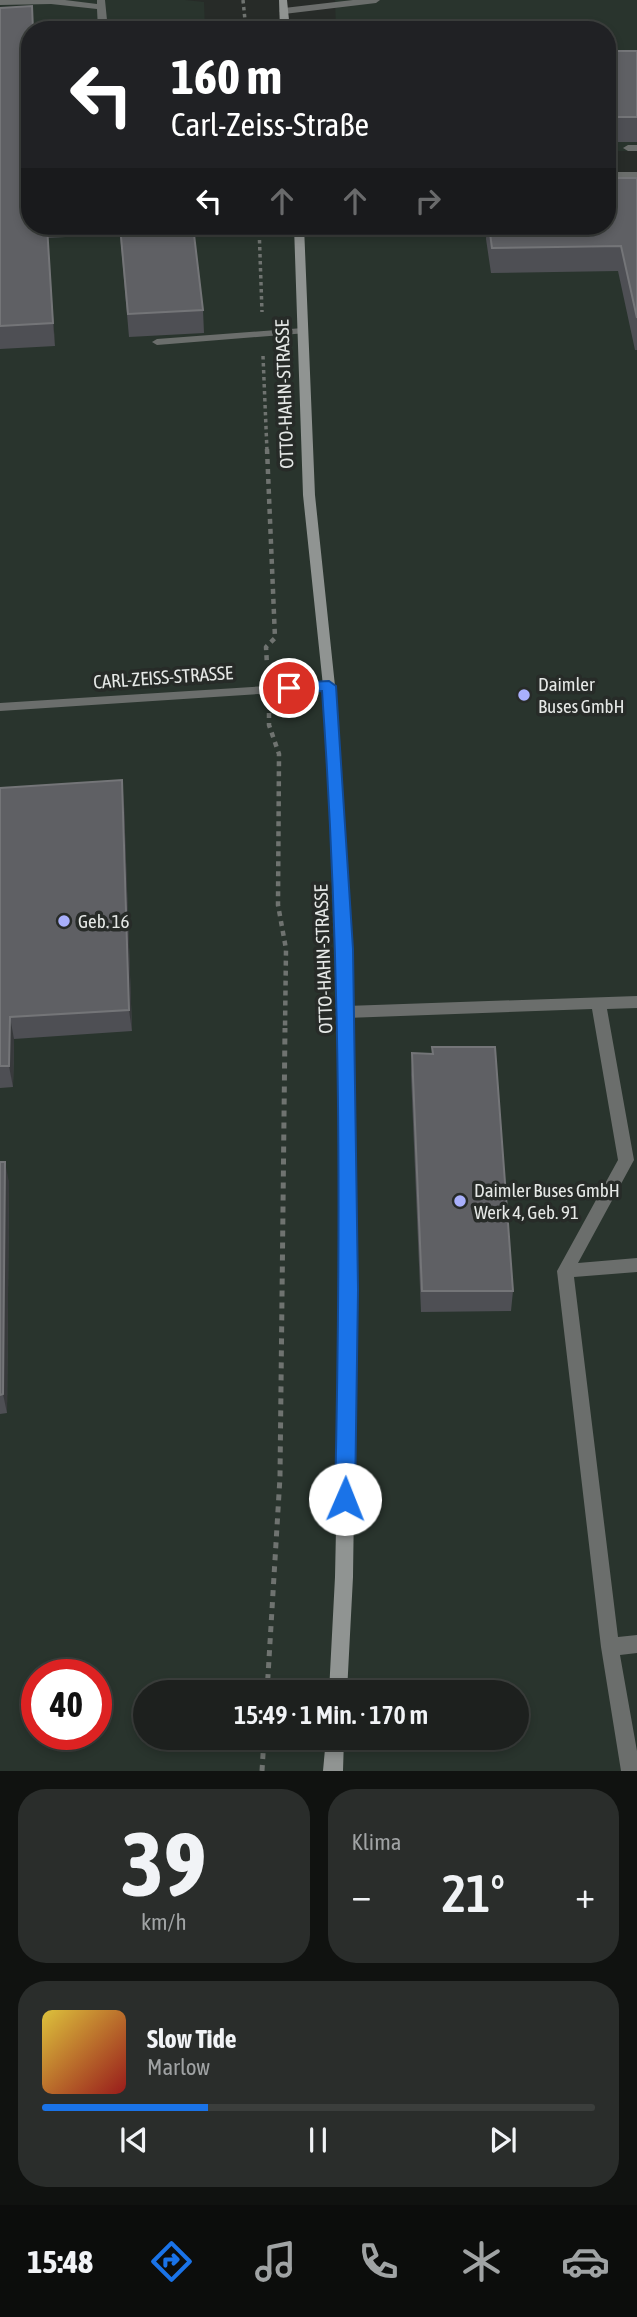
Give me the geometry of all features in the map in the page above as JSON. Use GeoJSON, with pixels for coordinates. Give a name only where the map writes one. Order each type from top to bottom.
{"type":"FeatureCollection","features":[{"type":"Feature","properties":{"kind":"street"},"geometry":{"type":"LineString","coordinates":[[283,0],[285,21]]}},
{"type":"Feature","properties":{"kind":"street"},"geometry":{"type":"LineString","coordinates":[[284,11],[374,1]]}},
{"type":"Feature","properties":{"kind":"street"},"geometry":{"type":"LineString","coordinates":[[0,2],[101,3],[102,21]]}},
{"type":"Feature","properties":{"kind":"street"},"geometry":{"type":"LineString","coordinates":[[616,175],[637,175]]}},
{"type":"Feature","properties":{"kind":"street","name":"OTTO-HAHN-STRASSE"},"geometry":{"type":"LineString","coordinates":[[299,235],[309,495],[329,686],[345,949],[349,1290],[344,1577],[339,1680]]}},
{"type":"Feature","properties":{"kind":"street"},"geometry":{"type":"LineString","coordinates":[[158,342],[303,331]]}},
{"type":"Feature","properties":{"kind":"street","name":"CARL-ZEISS-STRASSE"},"geometry":{"type":"LineString","coordinates":[[0,707],[329,686]]}},
{"type":"Feature","properties":{"kind":"street"},"geometry":{"type":"LineString","coordinates":[[346,1012],[637,1002]]}},
{"type":"Feature","properties":{"kind":"street"},"geometry":{"type":"LineString","coordinates":[[599,1005],[632,1161],[565,1271],[610,1647],[631,1771]]}},
{"type":"Feature","properties":{"kind":"street"},"geometry":{"type":"LineString","coordinates":[[565,1271],[637,1265]]}},
{"type":"Feature","properties":{"kind":"street"},"geometry":{"type":"LineString","coordinates":[[610,1647],[637,1644]]}},
{"type":"Feature","properties":{"kind":"street"},"geometry":{"type":"LineString","coordinates":[[334,1771],[335,1750]]}},
{"type":"Feature","properties":{"kind":"path"},"geometry":{"type":"LineString","coordinates":[[243,0],[245,21]]}},
{"type":"Feature","properties":{"kind":"path"},"geometry":{"type":"LineString","coordinates":[[259,235],[275,638],[266,647],[269,725],[279,754],[278,905],[286,949],[280,1477],[268,1680]]}},
{"type":"Feature","properties":{"kind":"path"},"geometry":{"type":"LineString","coordinates":[[262,1771],[263,1750]]}},
{"type":"Feature","properties":{"kind":"shaded area"},"geometry":{"type":"Polygon","coordinates":[[[0,0],[204,2],[205,21],[21,21],[21,235],[616,235],[616,218],[637,200],[637,1771],[0,1771],[0,0]]]}},
{"type":"Feature","properties":{"kind":"shaded area"},"geometry":{"type":"Polygon","coordinates":[[[335,0],[637,0],[637,151],[616,151],[616,21],[336,21],[335,0]]]}},
{"type":"Feature","properties":{"kind":"building"},"geometry":{"type":"Polygon","coordinates":[[[32,6],[33,21],[21,21],[21,235],[48,235],[53,323],[0,326],[0,8],[32,6]]]}},
{"type":"Feature","properties":{"kind":"building"},"geometry":{"type":"Polygon","coordinates":[[[456,20],[524,21],[456,21],[456,20]]]}},
{"type":"Feature","properties":{"kind":"building"},"geometry":{"type":"Polygon","coordinates":[[[616,51],[637,51],[637,117],[616,117],[616,51]]]}},
{"type":"Feature","properties":{"kind":"building"},"geometry":{"type":"Polygon","coordinates":[[[616,178],[637,178],[637,318],[621,246],[492,248],[490,235],[616,235],[616,178]]]}},
{"type":"Feature","properties":{"kind":"building"},"geometry":{"type":"Polygon","coordinates":[[[121,235],[194,235],[203,310],[128,314],[121,235]]]}},
{"type":"Feature","properties":{"kind":"building","name":"Geb. 16"},"geometry":{"type":"Polygon","coordinates":[[[122,780],[129,1010],[10,1017],[9,1066],[0,1066],[0,788],[122,780]]]}},
{"type":"Feature","properties":{"kind":"building","name":"Daimler Buses GmbH Werk 4, Geb. 91"},"geometry":{"type":"Polygon","coordinates":[[[432,1047],[495,1047],[513,1291],[422,1291],[412,1053],[433,1054],[432,1047]]]}},
{"type":"Feature","properties":{"kind":"building"},"geometry":{"type":"Polygon","coordinates":[[[0,1162],[5,1162],[3,1394],[0,1395],[0,1162]]]}},
{"type":"Feature","properties":{"kind":"place","name":"Daimler Buses GmbH"},"geometry":{"type":"Point","coordinates":[524,695]}},
{"type":"Feature","properties":{"kind":"place","name":"Geb. 16"},"geometry":{"type":"Point","coordinates":[64,921]}},
{"type":"Feature","properties":{"kind":"place","name":"Daimler Buses GmbH Werk 4, Geb. 91"},"geometry":{"type":"Point","coordinates":[460,1201]}},
{"type":"Feature","properties":{"kind":"route"},"geometry":{"type":"LineString","coordinates":[[289,688],[329,686],[334,752],[345,949],[349,1290],[345,1499]]}}]}
